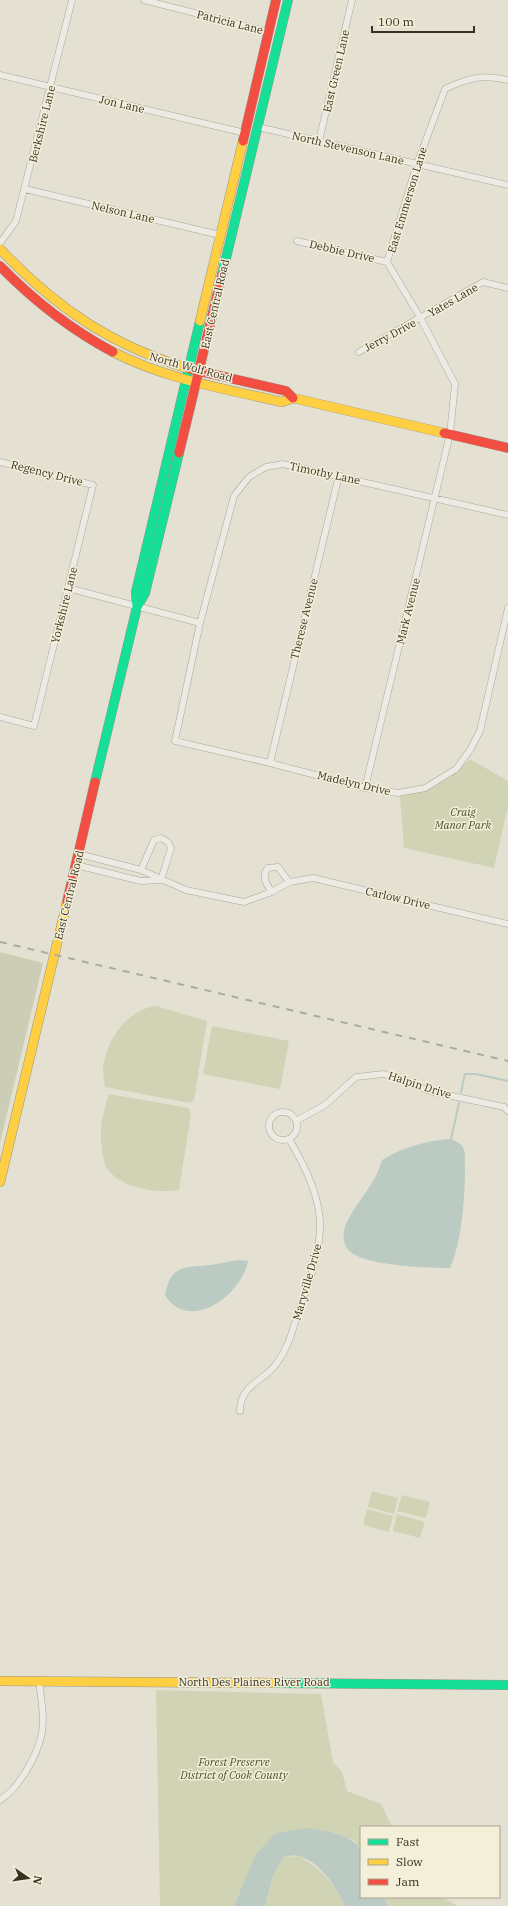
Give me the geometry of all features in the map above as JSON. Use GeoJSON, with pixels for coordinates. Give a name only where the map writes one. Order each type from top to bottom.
{"type":"FeatureCollection","features":[{"type":"Feature","properties":{"kind":"main road","name":"East Central Road"},"geometry":{"type":"LineString","coordinates":[[0,1182],[137,607],[136,592],[276,0]]}},
{"type":"Feature","properties":{"kind":"main road","name":"East Central Road"},"geometry":{"type":"LineString","coordinates":[[137,607],[145,594],[288,0]]}},
{"type":"Feature","properties":{"kind":"main road","name":"North Wolf Road"},"geometry":{"type":"LineString","coordinates":[[0,249],[41,290],[89,326],[110,338],[144,354],[188,368],[286,391],[292,398]]}},
{"type":"Feature","properties":{"kind":"main road","name":"North Wolf Road"},"geometry":{"type":"LineString","coordinates":[[0,266],[38,303],[88,339],[134,362],[166,374],[282,402],[292,398],[508,448]]}},
{"type":"Feature","properties":{"kind":"main road","name":"North Des Plaines River Road"},"geometry":{"type":"LineString","coordinates":[[0,1681],[39,1680],[508,1684]]}},
{"type":"Feature","properties":{"kind":"street","name":"Berkshire Lane"},"geometry":{"type":"LineString","coordinates":[[0,243],[16,221],[72,0]]}},
{"type":"Feature","properties":{"kind":"street","name":"Patricia Lane"},"geometry":{"type":"LineString","coordinates":[[144,0],[269,32]]}},
{"type":"Feature","properties":{"kind":"street","name":"East Green Lane"},"geometry":{"type":"LineString","coordinates":[[319,141],[352,0]]}},
{"type":"Feature","properties":{"kind":"street","name":"Jon Lane"},"geometry":{"type":"LineString","coordinates":[[0,75],[244,133]]}},
{"type":"Feature","properties":{"kind":"street","name":"East Emmerson Lane"},"geometry":{"type":"LineString","coordinates":[[450,434],[455,384],[387,262],[417,164],[445,89],[466,79],[493,77],[508,80]]}},
{"type":"Feature","properties":{"kind":"street","name":"North Stevenson Lane"},"geometry":{"type":"LineString","coordinates":[[258,127],[508,184]]}},
{"type":"Feature","properties":{"kind":"street","name":"Nelson Lane"},"geometry":{"type":"LineString","coordinates":[[25,189],[220,235]]}},
{"type":"Feature","properties":{"kind":"street","name":"Debbie Drive"},"geometry":{"type":"LineString","coordinates":[[296,241],[387,262]]}},
{"type":"Feature","properties":{"kind":"street","name":"Yates Lane"},"geometry":{"type":"LineString","coordinates":[[420,319],[483,282],[508,288]]}},
{"type":"Feature","properties":{"kind":"street","name":"Jerry Drive"},"geometry":{"type":"LineString","coordinates":[[359,352],[420,319]]}},
{"type":"Feature","properties":{"kind":"street","name":"Mark Avenue"},"geometry":{"type":"LineString","coordinates":[[365,788],[450,434]]}},
{"type":"Feature","properties":{"kind":"street","name":"Regency Drive"},"geometry":{"type":"LineString","coordinates":[[0,462],[93,484]]}},
{"type":"Feature","properties":{"kind":"street","name":"Timothy Lane"},"geometry":{"type":"LineString","coordinates":[[175,741],[200,623],[234,496],[240,486],[249,477],[266,467],[283,464],[339,475],[508,515]]}},
{"type":"Feature","properties":{"kind":"street","name":"Therese Avenue"},"geometry":{"type":"LineString","coordinates":[[270,763],[339,475]]}},
{"type":"Feature","properties":{"kind":"street","name":"Yorkshire Lane"},"geometry":{"type":"LineString","coordinates":[[0,717],[34,726],[93,484]]}},
{"type":"Feature","properties":{"kind":"street"},"geometry":{"type":"LineString","coordinates":[[68,588],[200,623]]}},
{"type":"Feature","properties":{"kind":"street","name":"Madelyn Drive"},"geometry":{"type":"LineString","coordinates":[[175,741],[270,763],[365,788],[398,793],[425,788],[456,769],[470,750],[480,731],[508,608]]}},
{"type":"Feature","properties":{"kind":"street"},"geometry":{"type":"LineString","coordinates":[[141,870],[154,840],[162,838],[168,842],[171,848],[161,880]]}},
{"type":"Feature","properties":{"kind":"street","name":"Carlow Drive"},"geometry":{"type":"LineString","coordinates":[[79,854],[141,870],[186,890],[244,902],[272,892],[289,882],[313,878],[508,924]]}},
{"type":"Feature","properties":{"kind":"street","name":"Carlow Drive"},"geometry":{"type":"LineString","coordinates":[[76,865],[141,881],[161,880]]}},
{"type":"Feature","properties":{"kind":"street"},"geometry":{"type":"LineString","coordinates":[[272,892],[264,879],[265,872],[268,868],[278,867],[289,882]]}},
{"type":"Feature","properties":{"kind":"street","name":"Halpin Drive"},"geometry":{"type":"LineString","coordinates":[[296,1121],[325,1105],[356,1077],[384,1074],[433,1092],[504,1107],[508,1111]]}},
{"type":"Feature","properties":{"kind":"street"},"geometry":{"type":"LineString","coordinates":[[281,1112],[290,1114],[296,1121],[295,1133],[289,1139],[279,1140],[272,1135],[269,1126],[272,1117],[281,1112]]}},
{"type":"Feature","properties":{"kind":"street","name":"Maryville Drive"},"geometry":{"type":"LineString","coordinates":[[240,1411],[240,1403],[243,1394],[250,1386],[270,1372],[287,1349],[307,1288],[319,1241],[320,1216],[316,1194],[296,1150],[289,1139]]}},
{"type":"Feature","properties":{"kind":"street"},"geometry":{"type":"LineString","coordinates":[[0,1800],[11,1793],[19,1784],[39,1747],[43,1728],[39,1680]]}},
{"type":"Feature","properties":{"kind":"green space","name":"Craig Manor Park"},"geometry":{"type":"Polygon","coordinates":[[[470,759],[508,781],[508,806],[494,868],[404,848],[400,796],[421,791],[439,784],[455,773],[470,759]]]}},
{"type":"Feature","properties":{"kind":"green space"},"geometry":{"type":"Polygon","coordinates":[[[0,952],[43,963],[0,1143],[0,952]]]}},
{"type":"Feature","properties":{"kind":"green space"},"geometry":{"type":"Polygon","coordinates":[[[156,1006],[207,1021],[194,1100],[190,1103],[105,1087],[103,1065],[111,1042],[116,1033],[129,1018],[146,1008],[156,1006]]]}},
{"type":"Feature","properties":{"kind":"green space"},"geometry":{"type":"Polygon","coordinates":[[[212,1026],[289,1041],[280,1089],[203,1074],[212,1026]]]}},
{"type":"Feature","properties":{"kind":"green space"},"geometry":{"type":"Polygon","coordinates":[[[109,1094],[189,1108],[191,1114],[179,1190],[150,1190],[129,1185],[112,1174],[106,1167],[104,1163],[101,1132],[104,1109],[109,1094]]]}},
{"type":"Feature","properties":{"kind":"green space"},"geometry":{"type":"Polygon","coordinates":[[[372,1491],[398,1498],[394,1514],[368,1507],[372,1491]]]}},
{"type":"Feature","properties":{"kind":"green space"},"geometry":{"type":"Polygon","coordinates":[[[402,1495],[430,1502],[426,1518],[397,1511],[402,1495]]]}},
{"type":"Feature","properties":{"kind":"green space"},"geometry":{"type":"Polygon","coordinates":[[[367,1509],[393,1516],[389,1532],[363,1525],[367,1509]]]}},
{"type":"Feature","properties":{"kind":"green space"},"geometry":{"type":"Polygon","coordinates":[[[397,1514],[425,1522],[420,1538],[393,1531],[397,1514]]]}},
{"type":"Feature","properties":{"kind":"green space","name":"Forest Preserve District of Cook County"},"geometry":{"type":"Polygon","coordinates":[[[156,1690],[321,1694],[333,1762],[342,1772],[347,1791],[381,1804],[392,1826],[360,1826],[360,1849],[354,1840],[308,1828],[239,1894],[234,1906],[160,1906],[156,1690]]]}},
{"type":"Feature","properties":{"kind":"green space"},"geometry":{"type":"Polygon","coordinates":[[[299,1856],[314,1866],[326,1877],[336,1890],[345,1906],[265,1906],[273,1876],[283,1857],[299,1856]]]}},
{"type":"Feature","properties":{"kind":"green space"},"geometry":{"type":"Polygon","coordinates":[[[384,1898],[445,1898],[457,1906],[388,1906],[384,1898]]]}},
{"type":"Feature","properties":{"kind":"shaded area"},"geometry":{"type":"Polygon","coordinates":[[[451,1139],[462,1146],[465,1154],[465,1166],[460,1232],[450,1268],[395,1265],[364,1259],[353,1254],[344,1242],[345,1227],[350,1216],[371,1185],[382,1160],[415,1145],[451,1139]]]}},
{"type":"Feature","properties":{"kind":"shaded area"},"geometry":{"type":"Polygon","coordinates":[[[238,1260],[248,1261],[244,1274],[236,1286],[225,1297],[213,1305],[200,1310],[187,1311],[175,1306],[165,1295],[172,1276],[177,1271],[184,1268],[238,1260]]]}},
{"type":"Feature","properties":{"kind":"shaded area"},"geometry":{"type":"Polygon","coordinates":[[[308,1828],[337,1834],[351,1840],[360,1850],[360,1898],[384,1898],[388,1906],[345,1906],[327,1876],[321,1870],[307,1859],[299,1856],[289,1856],[283,1857],[273,1876],[265,1906],[234,1906],[256,1854],[276,1833],[308,1828]]]}},
{"type":"Feature","properties":{"kind":"waterway"},"geometry":{"type":"LineString","coordinates":[[461,1092],[465,1074],[476,1074],[508,1081]]}},
{"type":"Feature","properties":{"kind":"waterway"},"geometry":{"type":"LineString","coordinates":[[451,1139],[459,1103]]}},
{"type":"Feature","properties":{"kind":"railway"},"geometry":{"type":"LineString","coordinates":[[0,942],[508,1061]]}},
{"type":"Feature","properties":{"kind":"traffic: fast"},"geometry":{"type":"LineString","coordinates":[[222,275],[288,0]]}},
{"type":"Feature","properties":{"kind":"traffic: fast"},"geometry":{"type":"LineString","coordinates":[[137,607],[136,592],[200,321]]}},
{"type":"Feature","properties":{"kind":"traffic: fast"},"geometry":{"type":"LineString","coordinates":[[95,782],[137,607],[145,593],[179,453]]}},
{"type":"Feature","properties":{"kind":"traffic: fast"},"geometry":{"type":"LineString","coordinates":[[273,1683],[508,1685]]}},
{"type":"Feature","properties":{"kind":"traffic: slow"},"geometry":{"type":"LineString","coordinates":[[200,321],[243,141]]}},
{"type":"Feature","properties":{"kind":"traffic: slow"},"geometry":{"type":"LineString","coordinates":[[0,249],[42,289],[64,307],[87,322],[135,349],[190,369]]}},
{"type":"Feature","properties":{"kind":"traffic: slow"},"geometry":{"type":"LineString","coordinates":[[113,352],[154,369],[217,388],[282,402],[293,398],[444,433]]}},
{"type":"Feature","properties":{"kind":"traffic: slow"},"geometry":{"type":"LineString","coordinates":[[0,1182],[67,902]]}},
{"type":"Feature","properties":{"kind":"traffic: slow"},"geometry":{"type":"LineString","coordinates":[[0,1681],[273,1683]]}},
{"type":"Feature","properties":{"kind":"traffic: jam"},"geometry":{"type":"LineString","coordinates":[[243,141],[276,0]]}},
{"type":"Feature","properties":{"kind":"traffic: jam"},"geometry":{"type":"LineString","coordinates":[[0,266],[39,303],[53,314],[82,334],[113,352]]}},
{"type":"Feature","properties":{"kind":"traffic: jam"},"geometry":{"type":"LineString","coordinates":[[179,453],[222,275]]}},
{"type":"Feature","properties":{"kind":"traffic: jam"},"geometry":{"type":"LineString","coordinates":[[190,369],[286,391],[293,398]]}},
{"type":"Feature","properties":{"kind":"traffic: jam"},"geometry":{"type":"LineString","coordinates":[[444,433],[508,448]]}},
{"type":"Feature","properties":{"kind":"traffic: jam"},"geometry":{"type":"LineString","coordinates":[[67,902],[95,782]]}}]}
